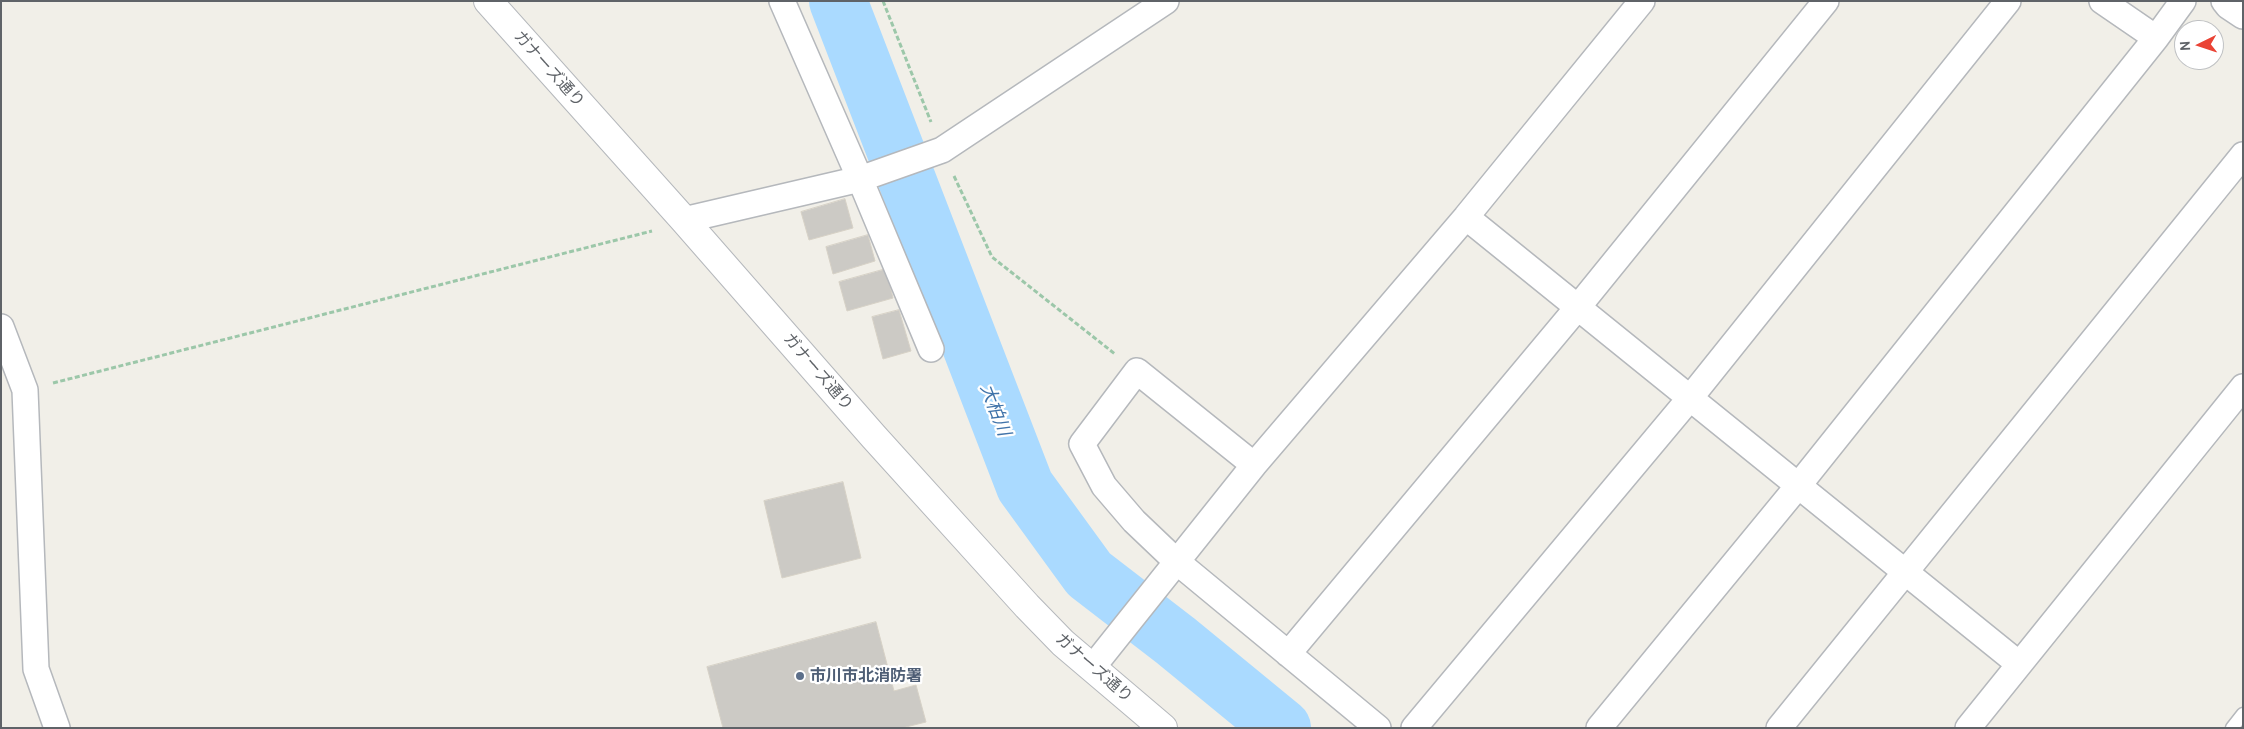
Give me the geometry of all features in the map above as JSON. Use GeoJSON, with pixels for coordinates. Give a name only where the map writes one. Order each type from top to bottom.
{"type":"FeatureCollection","features":[{"type":"Feature","properties":{"kind":"street","name":"ガナーズ通り"},"geometry":{"type":"LineString","coordinates":[[488,1],[684,220],[874,437],[1021,598],[1063,642],[1100,658],[1163,728]]}},
{"type":"Feature","properties":{"kind":"street"},"geometry":{"type":"LineString","coordinates":[[782,1],[860,179],[931,349]]}},
{"type":"Feature","properties":{"kind":"street"},"geometry":{"type":"LineString","coordinates":[[684,220],[860,179],[942,150],[1166,1]]}},
{"type":"Feature","properties":{"kind":"street"},"geometry":{"type":"LineString","coordinates":[[1100,658],[1254,466],[1466,218],[1642,1]]}},
{"type":"Feature","properties":{"kind":"street"},"geometry":{"type":"LineString","coordinates":[[1288,654],[1578,308],[1826,1]]}},
{"type":"Feature","properties":{"kind":"street"},"geometry":{"type":"LineString","coordinates":[[1414,728],[1690,398],[2008,1]]}},
{"type":"Feature","properties":{"kind":"street"},"geometry":{"type":"LineString","coordinates":[[2102,1],[2156,38]]}},
{"type":"Feature","properties":{"kind":"street"},"geometry":{"type":"LineString","coordinates":[[1599,728],[1798,486],[2156,38],[2183,1]]}},
{"type":"Feature","properties":{"kind":"street"},"geometry":{"type":"LineString","coordinates":[[2224,1],[2243,16]]}},
{"type":"Feature","properties":{"kind":"street"},"geometry":{"type":"LineString","coordinates":[[1779,728],[2243,154]]}},
{"type":"Feature","properties":{"kind":"street"},"geometry":{"type":"LineString","coordinates":[[1466,218],[2019,664]]}},
{"type":"Feature","properties":{"kind":"street"},"geometry":{"type":"LineString","coordinates":[[1,326],[25,390],[36,669],[57,728]]}},
{"type":"Feature","properties":{"kind":"street"},"geometry":{"type":"LineString","coordinates":[[1254,466],[1138,371],[1082,444],[1104,486],[1134,521],[1170,570],[1288,654],[1378,728]]}},
{"type":"Feature","properties":{"kind":"street"},"geometry":{"type":"LineString","coordinates":[[1968,728],[2243,387]]}},
{"type":"Feature","properties":{"kind":"lane"},"geometry":{"type":"LineString","coordinates":[[2232,728],[2243,714]]}},
{"type":"Feature","properties":{"kind":"path"},"geometry":{"type":"LineString","coordinates":[[883,1],[942,150],[992,257],[1138,371]]}},
{"type":"Feature","properties":{"kind":"path"},"geometry":{"type":"LineString","coordinates":[[25,390],[638,236],[684,220]]}},
{"type":"Feature","properties":{"kind":"building"},"geometry":{"type":"Polygon","coordinates":[[[845,199],[853,228],[809,240],[801,212],[845,199]]]}},
{"type":"Feature","properties":{"kind":"building"},"geometry":{"type":"Polygon","coordinates":[[[868,235],[875,261],[833,274],[826,247],[868,235]]]}},
{"type":"Feature","properties":{"kind":"building"},"geometry":{"type":"Polygon","coordinates":[[[886,269],[893,298],[847,311],[839,282],[886,269]]]}},
{"type":"Feature","properties":{"kind":"building"},"geometry":{"type":"Polygon","coordinates":[[[899,310],[911,351],[883,359],[872,317],[899,310]]]}},
{"type":"Feature","properties":{"kind":"building"},"geometry":{"type":"Polygon","coordinates":[[[843,482],[861,558],[782,578],[764,501],[843,482]]]}},
{"type":"Feature","properties":{"kind":"building","name":"市川市北消防署"},"geometry":{"type":"Polygon","coordinates":[[[876,622],[894,691],[916,685],[926,722],[902,728],[723,728],[707,667],[876,622]]]}},
{"type":"Feature","properties":{"kind":"waterway","name":"大柏川"},"geometry":{"type":"LineString","coordinates":[[838,1],[1025,486],[1089,574],[1176,641],[1282,728]]}},
{"type":"Feature","properties":{"kind":"place","name":"市川市北消防署"},"geometry":{"type":"Point","coordinates":[800,676]}}]}
